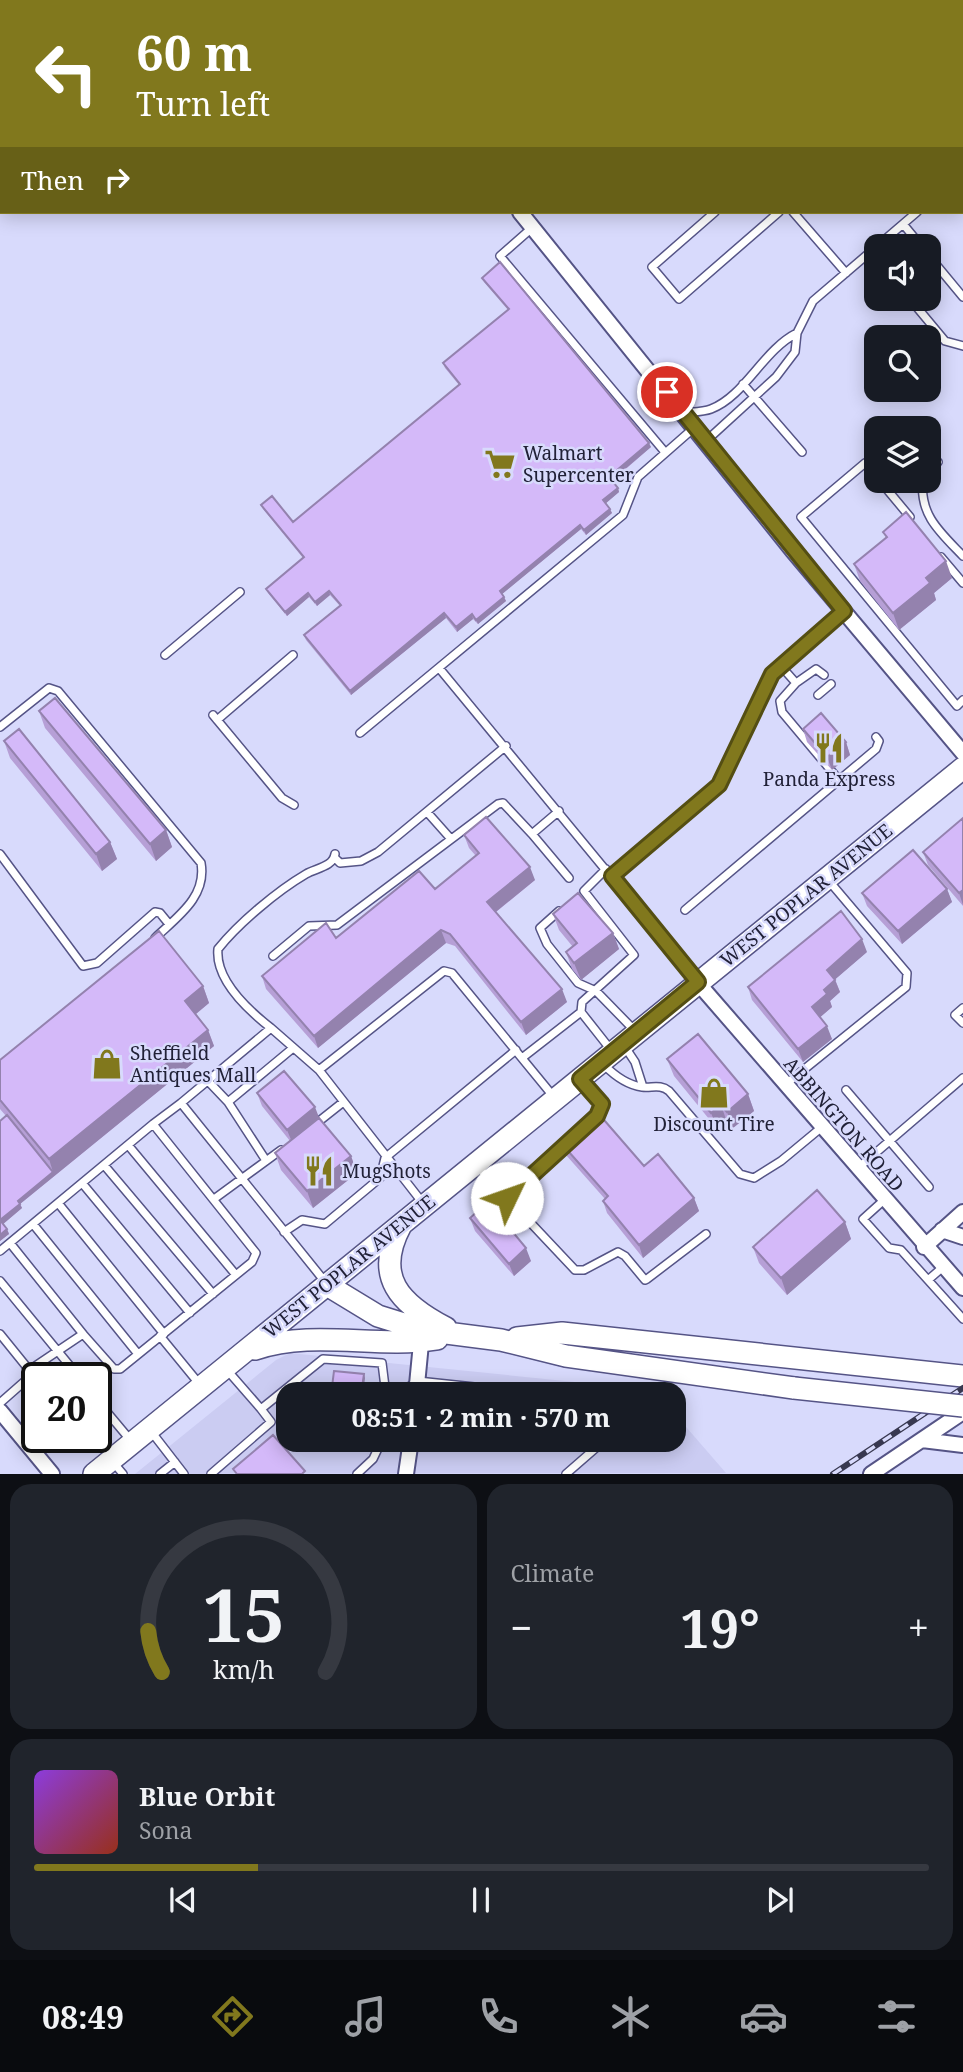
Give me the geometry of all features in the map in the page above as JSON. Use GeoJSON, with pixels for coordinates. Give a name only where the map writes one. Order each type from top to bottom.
{"type":"FeatureCollection","features":[{"type":"Feature","properties":{"kind":"main road","name":"WEST POPLAR AVENUE"},"geometry":{"type":"LineString","coordinates":[[94,1474],[117,1467],[132,1443],[963,768]]}},
{"type":"Feature","properties":{"kind":"main road"},"geometry":{"type":"LineString","coordinates":[[402,1224],[393,1241],[391,1276],[402,1300],[423,1329]]}},
{"type":"Feature","properties":{"kind":"main road"},"geometry":{"type":"LineString","coordinates":[[327,1285],[378,1316],[423,1329],[501,1340],[566,1356],[794,1388],[963,1406]]}},
{"type":"Feature","properties":{"kind":"main road"},"geometry":{"type":"LineString","coordinates":[[243,1353],[304,1338],[393,1343],[423,1329]]}},
{"type":"Feature","properties":{"kind":"main road"},"geometry":{"type":"LineString","coordinates":[[501,1340],[562,1333],[963,1376]]}},
{"type":"Feature","properties":{"kind":"street"},"geometry":{"type":"LineString","coordinates":[[522,214],[844,611],[963,753]]}},
{"type":"Feature","properties":{"kind":"street","name":"ABBINGTON ROAD"},"geometry":{"type":"LineString","coordinates":[[698,982],[924,1247],[963,1288]]}},
{"type":"Feature","properties":{"kind":"street"},"geometry":{"type":"LineString","coordinates":[[924,1247],[963,1212]]}},
{"type":"Feature","properties":{"kind":"street"},"geometry":{"type":"LineString","coordinates":[[942,1230],[963,1237]]}},
{"type":"Feature","properties":{"kind":"street"},"geometry":{"type":"LineString","coordinates":[[418,1382],[423,1329]]}},
{"type":"Feature","properties":{"kind":"street"},"geometry":{"type":"LineString","coordinates":[[0,1411],[52,1474]]}},
{"type":"Feature","properties":{"kind":"street"},"geometry":{"type":"LineString","coordinates":[[871,1474],[963,1412]]}},
{"type":"Feature","properties":{"kind":"street"},"geometry":{"type":"LineString","coordinates":[[922,1440],[963,1444]]}},
{"type":"Feature","properties":{"kind":"street"},"geometry":{"type":"LineString","coordinates":[[406,1474],[409,1452]]}},
{"type":"Feature","properties":{"kind":"lane"},"geometry":{"type":"LineString","coordinates":[[713,214],[652,267],[679,299],[777,214]]}},
{"type":"Feature","properties":{"kind":"lane"},"geometry":{"type":"LineString","coordinates":[[795,214],[846,273]]}},
{"type":"Feature","properties":{"kind":"lane"},"geometry":{"type":"LineString","coordinates":[[892,234],[915,214]]}},
{"type":"Feature","properties":{"kind":"lane"},"geometry":{"type":"LineString","coordinates":[[903,224],[911,234]]}},
{"type":"Feature","properties":{"kind":"lane"},"geometry":{"type":"LineString","coordinates":[[533,227],[500,256],[664,451]]}},
{"type":"Feature","properties":{"kind":"lane"},"geometry":{"type":"LineString","coordinates":[[706,441],[755,398],[795,352],[797,333],[813,301],[864,258]]}},
{"type":"Feature","properties":{"kind":"lane"},"geometry":{"type":"LineString","coordinates":[[941,270],[963,297]]}},
{"type":"Feature","properties":{"kind":"lane"},"geometry":{"type":"LineString","coordinates":[[920,311],[945,341],[963,346]]}},
{"type":"Feature","properties":{"kind":"lane"},"geometry":{"type":"LineString","coordinates":[[684,413],[712,409],[743,384],[778,342],[797,333]]}},
{"type":"Feature","properties":{"kind":"lane"},"geometry":{"type":"LineString","coordinates":[[743,384],[802,452]]}},
{"type":"Feature","properties":{"kind":"lane"},"geometry":{"type":"LineString","coordinates":[[360,733],[624,516],[638,477],[664,451],[695,427]]}},
{"type":"Feature","properties":{"kind":"lane"},"geometry":{"type":"LineString","coordinates":[[864,464],[801,517],[957,706],[963,701]]}},
{"type":"Feature","properties":{"kind":"lane"},"geometry":{"type":"LineString","coordinates":[[889,493],[913,522]]}},
{"type":"Feature","properties":{"kind":"lane"},"geometry":{"type":"LineString","coordinates":[[922,493],[926,512],[963,556]]}},
{"type":"Feature","properties":{"kind":"lane"},"geometry":{"type":"LineString","coordinates":[[938,553],[963,583]]}},
{"type":"Feature","properties":{"kind":"lane"},"geometry":{"type":"LineString","coordinates":[[165,655],[240,592]]}},
{"type":"Feature","properties":{"kind":"lane"},"geometry":{"type":"LineString","coordinates":[[575,898],[719,785],[767,682],[780,665],[844,611]]}},
{"type":"Feature","properties":{"kind":"lane"},"geometry":{"type":"LineString","coordinates":[[293,655],[215,718],[282,798],[294,805]]}},
{"type":"Feature","properties":{"kind":"lane"},"geometry":{"type":"LineString","coordinates":[[780,665],[796,683]]}},
{"type":"Feature","properties":{"kind":"lane"},"geometry":{"type":"LineString","coordinates":[[439,668],[698,982]]}},
{"type":"Feature","properties":{"kind":"lane"},"geometry":{"type":"LineString","coordinates":[[824,675],[816,668],[796,683],[780,701],[782,712],[839,780]]}},
{"type":"Feature","properties":{"kind":"lane"},"geometry":{"type":"LineString","coordinates":[[818,695],[831,684]]}},
{"type":"Feature","properties":{"kind":"lane"},"geometry":{"type":"LineString","coordinates":[[0,727],[38,694],[49,688],[58,691],[201,863],[203,875],[196,896],[144,946]]}},
{"type":"Feature","properties":{"kind":"lane"},"geometry":{"type":"LineString","coordinates":[[685,910],[879,745],[876,737]]}},
{"type":"Feature","properties":{"kind":"lane"},"geometry":{"type":"LineString","coordinates":[[425,1205],[385,1158],[318,1070],[256,1016],[226,980],[220,969],[218,948],[228,936],[294,882],[335,860],[353,863],[370,858],[506,746]]}},
{"type":"Feature","properties":{"kind":"lane"},"geometry":{"type":"LineString","coordinates":[[274,956],[309,926],[337,926],[503,803],[569,878]]}},
{"type":"Feature","properties":{"kind":"lane"},"geometry":{"type":"LineString","coordinates":[[532,834],[559,811]]}},
{"type":"Feature","properties":{"kind":"lane"},"geometry":{"type":"LineString","coordinates":[[427,812],[451,839]]}},
{"type":"Feature","properties":{"kind":"lane"},"geometry":{"type":"LineString","coordinates":[[0,854],[83,965],[97,963],[155,912],[160,913],[169,924]]}},
{"type":"Feature","properties":{"kind":"lane"},"geometry":{"type":"LineString","coordinates":[[786,1084],[906,987],[908,981],[907,973],[826,878]]}},
{"type":"Feature","properties":{"kind":"lane"},"geometry":{"type":"LineString","coordinates":[[522,1058],[581,1012],[582,1002],[634,955],[584,891]]}},
{"type":"Feature","properties":{"kind":"lane"},"geometry":{"type":"LineString","coordinates":[[566,906],[540,928],[547,944],[578,983],[596,991],[618,1048],[616,1077],[643,1087],[662,1086],[669,1091],[740,1174],[754,1178],[782,1161],[822,1127]]}},
{"type":"Feature","properties":{"kind":"lane"},"geometry":{"type":"LineString","coordinates":[[318,1070],[444,971],[452,973],[555,1099]]}},
{"type":"Feature","properties":{"kind":"lane"},"geometry":{"type":"LineString","coordinates":[[963,1008],[956,1015],[963,1023]]}},
{"type":"Feature","properties":{"kind":"lane"},"geometry":{"type":"LineString","coordinates":[[581,1012],[635,1062],[643,1087]]}},
{"type":"Feature","properties":{"kind":"lane"},"geometry":{"type":"LineString","coordinates":[[0,1251],[271,1028]]}},
{"type":"Feature","properties":{"kind":"lane"},"geometry":{"type":"LineString","coordinates":[[228,1102],[293,1048]]}},
{"type":"Feature","properties":{"kind":"lane"},"geometry":{"type":"LineString","coordinates":[[284,1232],[302,1220],[325,1224],[380,1178],[385,1158],[516,1051]]}},
{"type":"Feature","properties":{"kind":"lane"},"geometry":{"type":"LineString","coordinates":[[858,1168],[963,1078]]}},
{"type":"Feature","properties":{"kind":"lane"},"geometry":{"type":"LineString","coordinates":[[580,1079],[602,1104],[597,1116],[587,1124]]}},
{"type":"Feature","properties":{"kind":"lane"},"geometry":{"type":"LineString","coordinates":[[208,1081],[228,1102],[265,1160]]}},
{"type":"Feature","properties":{"kind":"lane"},"geometry":{"type":"LineString","coordinates":[[846,1090],[929,1187]]}},
{"type":"Feature","properties":{"kind":"lane"},"geometry":{"type":"LineString","coordinates":[[181,1103],[240,1180],[327,1285]]}},
{"type":"Feature","properties":{"kind":"lane"},"geometry":{"type":"LineString","coordinates":[[301,1135],[342,1103]]}},
{"type":"Feature","properties":{"kind":"lane"},"geometry":{"type":"LineString","coordinates":[[10,1242],[114,1369],[120,1369],[253,1262],[256,1253],[153,1124]]}},
{"type":"Feature","properties":{"kind":"lane"},"geometry":{"type":"LineString","coordinates":[[507,1198],[578,1133]]}},
{"type":"Feature","properties":{"kind":"lane"},"geometry":{"type":"LineString","coordinates":[[214,1199],[292,1142]]}},
{"type":"Feature","properties":{"kind":"lane"},"geometry":{"type":"LineString","coordinates":[[128,1145],[236,1275]]}},
{"type":"Feature","properties":{"kind":"lane"},"geometry":{"type":"LineString","coordinates":[[475,1164],[579,1271],[618,1252],[647,1279],[706,1234]]}},
{"type":"Feature","properties":{"kind":"lane"},"geometry":{"type":"LineString","coordinates":[[104,1165],[213,1294]]}},
{"type":"Feature","properties":{"kind":"lane"},"geometry":{"type":"LineString","coordinates":[[82,1183],[190,1313]]}},
{"type":"Feature","properties":{"kind":"lane"},"geometry":{"type":"LineString","coordinates":[[884,1200],[863,1219],[889,1248],[901,1250],[963,1319]]}},
{"type":"Feature","properties":{"kind":"lane"},"geometry":{"type":"LineString","coordinates":[[58,1203],[202,1386]]}},
{"type":"Feature","properties":{"kind":"lane"},"geometry":{"type":"LineString","coordinates":[[33,1224],[138,1354]]}},
{"type":"Feature","properties":{"kind":"lane"},"geometry":{"type":"LineString","coordinates":[[928,1279],[943,1266]]}},
{"type":"Feature","properties":{"kind":"lane"},"geometry":{"type":"LineString","coordinates":[[0,1281],[66,1362]]}},
{"type":"Feature","properties":{"kind":"lane"},"geometry":{"type":"LineString","coordinates":[[0,1334],[23,1362]]}},
{"type":"Feature","properties":{"kind":"lane"},"geometry":{"type":"LineString","coordinates":[[42,1362],[83,1334]]}},
{"type":"Feature","properties":{"kind":"lane"},"geometry":{"type":"LineString","coordinates":[[294,1382],[323,1359],[382,1363],[384,1382]]}},
{"type":"Feature","properties":{"kind":"lane"},"geometry":{"type":"LineString","coordinates":[[211,1474],[271,1422],[225,1367]]}},
{"type":"Feature","properties":{"kind":"lane"},"geometry":{"type":"LineString","coordinates":[[0,1404],[21,1386]]}},
{"type":"Feature","properties":{"kind":"lane"},"geometry":{"type":"LineString","coordinates":[[261,1409],[276,1397]]}},
{"type":"Feature","properties":{"kind":"lane"},"geometry":{"type":"LineString","coordinates":[[112,1418],[132,1443]]}},
{"type":"Feature","properties":{"kind":"lane"},"geometry":{"type":"LineString","coordinates":[[149,1429],[184,1474]]}},
{"type":"Feature","properties":{"kind":"lane"},"geometry":{"type":"LineString","coordinates":[[357,1474],[373,1459],[376,1452]]}},
{"type":"Feature","properties":{"kind":"lane"},"geometry":{"type":"LineString","coordinates":[[566,1474],[591,1452]]}},
{"type":"Feature","properties":{"kind":"lane"},"geometry":{"type":"LineString","coordinates":[[160,1474],[175,1462]]}},
{"type":"Feature","properties":{"kind":"shaded area"},"geometry":{"type":"Polygon","coordinates":[[[290,1353],[575,1382],[276,1382],[276,1452],[686,1452],[686,1427],[726,1473],[135,1474],[276,1360],[290,1353]]]}},
{"type":"Feature","properties":{"kind":"building","name":"Walmart Supercenter"},"geometry":{"type":"Polygon","coordinates":[[[500,262],[649,443],[609,477],[618,488],[603,500],[610,509],[584,530],[580,525],[500,591],[504,597],[476,620],[472,614],[456,627],[444,613],[350,691],[304,635],[341,605],[329,591],[315,602],[308,593],[285,612],[266,589],[304,557],[261,505],[272,496],[293,522],[460,384],[443,363],[509,309],[482,278],[500,262]]]}},
{"type":"Feature","properties":{"kind":"building"},"geometry":{"type":"Polygon","coordinates":[[[906,512],[946,561],[926,578],[930,583],[893,613],[854,564],[887,537],[883,532],[906,512]]]}},
{"type":"Feature","properties":{"kind":"building"},"geometry":{"type":"Polygon","coordinates":[[[55,698],[166,830],[150,844],[39,711],[55,698]]]}},
{"type":"Feature","properties":{"kind":"building"},"geometry":{"type":"Polygon","coordinates":[[[821,713],[846,742],[827,757],[803,729],[821,713]]]}},
{"type":"Feature","properties":{"kind":"building"},"geometry":{"type":"Polygon","coordinates":[[[19,729],[110,842],[96,854],[4,741],[19,729]]]}},
{"type":"Feature","properties":{"kind":"building"},"geometry":{"type":"Polygon","coordinates":[[[486,817],[530,867],[487,902],[562,989],[521,1022],[450,934],[441,930],[314,1036],[262,976],[326,923],[336,938],[419,871],[435,889],[479,853],[464,835],[486,817]]]}},
{"type":"Feature","properties":{"kind":"building"},"geometry":{"type":"Polygon","coordinates":[[[963,818],[963,890],[959,893],[923,852],[963,818]]]}},
{"type":"Feature","properties":{"kind":"building"},"geometry":{"type":"Polygon","coordinates":[[[913,850],[947,889],[898,931],[862,893],[913,850]]]}},
{"type":"Feature","properties":{"kind":"building"},"geometry":{"type":"Polygon","coordinates":[[[578,893],[613,933],[574,963],[566,952],[577,943],[553,914],[578,893]]]}},
{"type":"Feature","properties":{"kind":"building"},"geometry":{"type":"Polygon","coordinates":[[[841,911],[862,939],[827,970],[835,980],[824,990],[827,994],[812,1007],[827,1026],[798,1049],[748,987],[841,911]]]}},
{"type":"Feature","properties":{"kind":"building","name":"Sheffield Antiques Mall"},"geometry":{"type":"Polygon","coordinates":[[[159,931],[203,986],[185,1001],[208,1030],[49,1159],[0,1100],[0,1060],[159,931]]]}},
{"type":"Feature","properties":{"kind":"building","name":"Discount Tire"},"geometry":{"type":"Polygon","coordinates":[[[698,1034],[748,1094],[727,1112],[721,1105],[711,1113],[667,1059],[698,1034]]]}},
{"type":"Feature","properties":{"kind":"building"},"geometry":{"type":"Polygon","coordinates":[[[284,1071],[315,1107],[287,1130],[257,1093],[284,1071]]]}},
{"type":"Feature","properties":{"kind":"building"},"geometry":{"type":"Polygon","coordinates":[[[598,1113],[644,1166],[658,1154],[694,1198],[639,1245],[603,1201],[608,1196],[561,1143],[598,1113]]]}},
{"type":"Feature","properties":{"kind":"building"},"geometry":{"type":"Polygon","coordinates":[[[7,1115],[53,1172],[0,1220],[0,1121],[7,1115]]]}},
{"type":"Feature","properties":{"kind":"building"},"geometry":{"type":"Polygon","coordinates":[[[319,1118],[351,1156],[307,1191],[275,1153],[319,1118]]]}},
{"type":"Feature","properties":{"kind":"building"},"geometry":{"type":"Polygon","coordinates":[[[817,1190],[845,1222],[781,1278],[753,1247],[817,1190]]]}},
{"type":"Feature","properties":{"kind":"building"},"geometry":{"type":"Polygon","coordinates":[[[488,1202],[526,1248],[509,1264],[470,1218],[488,1202]]]}},
{"type":"Feature","properties":{"kind":"building"},"geometry":{"type":"Polygon","coordinates":[[[0,1220],[7,1229],[0,1235],[0,1220]]]}},
{"type":"Feature","properties":{"kind":"building"},"geometry":{"type":"Polygon","coordinates":[[[334,1371],[364,1374],[363,1382],[333,1382],[334,1371]]]}},
{"type":"Feature","properties":{"kind":"building"},"geometry":{"type":"Polygon","coordinates":[[[273,1435],[276,1438],[276,1452],[288,1452],[305,1471],[302,1474],[237,1474],[233,1469],[273,1435]]]}},
{"type":"Feature","properties":{"kind":"railway"},"geometry":{"type":"LineString","coordinates":[[833,1474],[963,1388]]}},
{"type":"Feature","properties":{"kind":"place","name":"Walmart Supercenter"},"geometry":{"type":"Point","coordinates":[500,464]}},
{"type":"Feature","properties":{"kind":"place","name":"Panda Express"},"geometry":{"type":"Point","coordinates":[829,748]}},
{"type":"Feature","properties":{"kind":"place","name":"Sheffield Antiques Mall"},"geometry":{"type":"Point","coordinates":[107,1064]}},
{"type":"Feature","properties":{"kind":"place","name":"Discount Tire"},"geometry":{"type":"Point","coordinates":[714,1093]}},
{"type":"Feature","properties":{"kind":"place","name":"MugShots"},"geometry":{"type":"Point","coordinates":[319,1171]}},
{"type":"Feature","properties":{"kind":"route"},"geometry":{"type":"LineString","coordinates":[[507,1198],[597,1116],[602,1104],[580,1079],[698,982],[612,876],[719,785],[772,674],[844,611],[667,392]]}}]}
